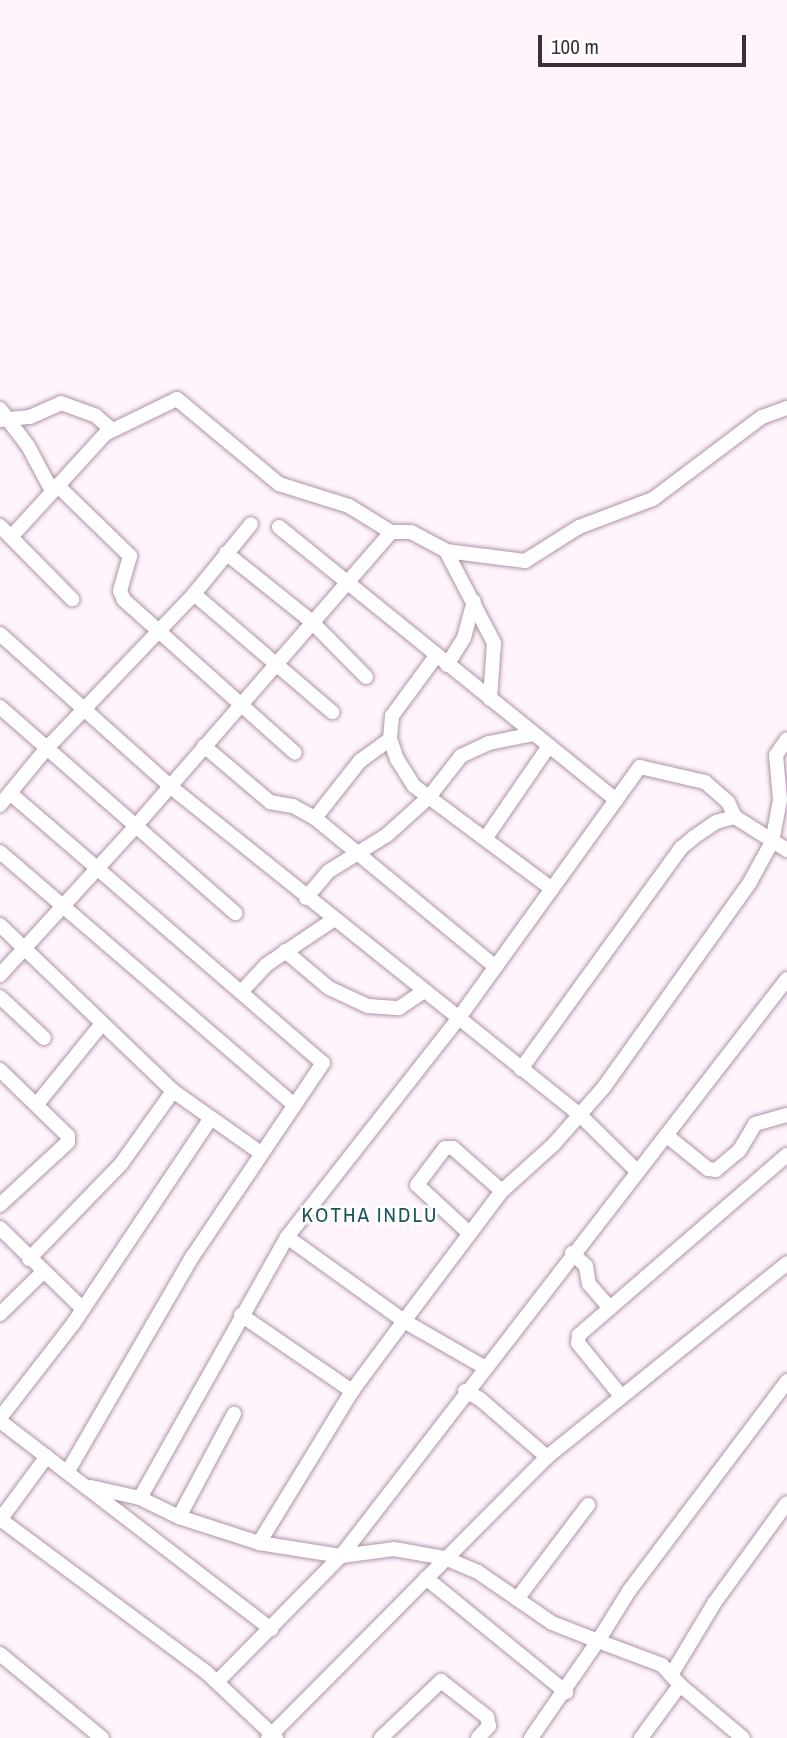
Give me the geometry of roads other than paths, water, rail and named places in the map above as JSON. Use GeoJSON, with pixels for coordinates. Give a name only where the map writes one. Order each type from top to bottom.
{"type":"FeatureCollection","features":[{"type":"Feature","properties":{"kind":"street"},"geometry":{"type":"LineString","coordinates":[[12,536],[54,488],[112,430],[177,400],[279,484],[349,506],[391,532],[411,532],[446,551],[525,561],[579,527],[653,499],[762,417],[787,408]]}},
{"type":"Feature","properties":{"kind":"street"},"geometry":{"type":"LineString","coordinates":[[2,416],[30,417],[61,403],[96,416],[112,430]]}},
{"type":"Feature","properties":{"kind":"street"},"geometry":{"type":"LineString","coordinates":[[2,416],[54,488],[130,556],[121,595],[156,630],[295,753]]}},
{"type":"Feature","properties":{"kind":"street"},"geometry":{"type":"LineString","coordinates":[[0,805],[46,749],[156,630],[194,594],[251,524]]}},
{"type":"Feature","properties":{"kind":"street"},"geometry":{"type":"LineString","coordinates":[[0,526],[72,599]]}},
{"type":"Feature","properties":{"kind":"street"},"geometry":{"type":"LineString","coordinates":[[279,527],[616,800]]}},
{"type":"Feature","properties":{"kind":"street"},"geometry":{"type":"LineString","coordinates":[[0,975],[64,908],[171,787],[391,532]]}},
{"type":"Feature","properties":{"kind":"street"},"geometry":{"type":"LineString","coordinates":[[446,551],[494,643],[490,699]]}},
{"type":"Feature","properties":{"kind":"street"},"geometry":{"type":"LineString","coordinates":[[226,553],[312,622],[366,677]]}},
{"type":"Feature","properties":{"kind":"street"},"geometry":{"type":"LineString","coordinates":[[194,594],[279,663],[332,712]]}},
{"type":"Feature","properties":{"kind":"street"},"geometry":{"type":"LineString","coordinates":[[474,601],[464,639],[441,660],[391,716],[390,740],[405,774],[429,797],[552,889]]}},
{"type":"Feature","properties":{"kind":"street"},"geometry":{"type":"LineString","coordinates":[[0,634],[171,787],[333,920],[580,1115],[636,1170]]}},
{"type":"Feature","properties":{"kind":"street"},"geometry":{"type":"LineString","coordinates":[[0,707],[134,828],[235,913]]}},
{"type":"Feature","properties":{"kind":"street"},"geometry":{"type":"LineString","coordinates":[[306,898],[329,871],[358,856],[429,797],[461,756],[489,743],[534,734]]}},
{"type":"Feature","properties":{"kind":"street"},"geometry":{"type":"LineString","coordinates":[[259,1543],[352,1391],[468,1232],[502,1191],[580,1115],[632,1051],[750,882],[772,842],[780,800],[776,755],[787,739]]}},
{"type":"Feature","properties":{"kind":"street"},"geometry":{"type":"LineString","coordinates":[[315,818],[360,761],[390,740]]}},
{"type":"Feature","properties":{"kind":"street"},"geometry":{"type":"LineString","coordinates":[[204,746],[270,802],[293,806],[315,818],[496,967]]}},
{"type":"Feature","properties":{"kind":"street"},"geometry":{"type":"LineString","coordinates":[[485,839],[549,747]]}},
{"type":"Feature","properties":{"kind":"street"},"geometry":{"type":"LineString","coordinates":[[140,1498],[287,1237],[458,1019],[640,767],[705,782],[728,802],[735,817],[787,850]]}},
{"type":"Feature","properties":{"kind":"street"},"geometry":{"type":"LineString","coordinates":[[10,793],[322,1059],[323,1067],[292,1104],[192,1257],[68,1471]]}},
{"type":"Feature","properties":{"kind":"street"},"geometry":{"type":"LineString","coordinates":[[521,1069],[681,848],[716,822],[735,817]]}},
{"type":"Feature","properties":{"kind":"street"},"geometry":{"type":"LineString","coordinates":[[0,852],[292,1104]]}},
{"type":"Feature","properties":{"kind":"street"},"geometry":{"type":"LineString","coordinates":[[242,991],[285,951],[333,920]]}},
{"type":"Feature","properties":{"kind":"street"},"geometry":{"type":"LineString","coordinates":[[0,925],[173,1091],[261,1153]]}},
{"type":"Feature","properties":{"kind":"street"},"geometry":{"type":"LineString","coordinates":[[285,951],[329,988],[368,1006],[399,1008],[423,992]]}},
{"type":"Feature","properties":{"kind":"street"},"geometry":{"type":"LineString","coordinates":[[216,1682],[341,1556],[465,1391],[787,979]]}},
{"type":"Feature","properties":{"kind":"street"},"geometry":{"type":"LineString","coordinates":[[0,997],[44,1038]]}},
{"type":"Feature","properties":{"kind":"street"},"geometry":{"type":"LineString","coordinates":[[37,1104],[102,1025]]}},
{"type":"Feature","properties":{"kind":"street"},"geometry":{"type":"LineString","coordinates":[[0,1070],[64,1129],[68,1142],[0,1205]]}},
{"type":"Feature","properties":{"kind":"street"},"geometry":{"type":"LineString","coordinates":[[29,1259],[121,1164],[173,1091]]}},
{"type":"Feature","properties":{"kind":"street"},"geometry":{"type":"LineString","coordinates":[[666,1135],[708,1168],[716,1170],[738,1151],[755,1124],[787,1115]]}},
{"type":"Feature","properties":{"kind":"street"},"geometry":{"type":"LineString","coordinates":[[210,1119],[83,1308],[0,1419],[271,1629]]}},
{"type":"Feature","properties":{"kind":"street"},"geometry":{"type":"LineString","coordinates":[[468,1232],[418,1188],[445,1149],[453,1147],[502,1191]]}},
{"type":"Feature","properties":{"kind":"street"},"geometry":{"type":"LineString","coordinates":[[621,1396],[578,1343],[579,1335],[787,1155]]}},
{"type":"Feature","properties":{"kind":"street"},"geometry":{"type":"LineString","coordinates":[[1,1233],[83,1308]]}},
{"type":"Feature","properties":{"kind":"street"},"geometry":{"type":"LineString","coordinates":[[287,1237],[404,1321],[484,1367]]}},
{"type":"Feature","properties":{"kind":"street"},"geometry":{"type":"LineString","coordinates":[[572,1254],[586,1266],[589,1284],[610,1308]]}},
{"type":"Feature","properties":{"kind":"street"},"geometry":{"type":"LineString","coordinates":[[47,1456],[0,1519],[216,1682],[272,1737],[547,1457],[787,1263]]}},
{"type":"Feature","properties":{"kind":"street"},"geometry":{"type":"LineString","coordinates":[[0,1314],[42,1273]]}},
{"type":"Feature","properties":{"kind":"street"},"geometry":{"type":"LineString","coordinates":[[241,1315],[352,1391]]}},
{"type":"Feature","properties":{"kind":"street"},"geometry":{"type":"LineString","coordinates":[[531,1738],[566,1692],[629,1591],[787,1381]]}},
{"type":"Feature","properties":{"kind":"street"},"geometry":{"type":"LineString","coordinates":[[465,1391],[480,1399],[547,1457]]}},
{"type":"Feature","properties":{"kind":"street"},"geometry":{"type":"LineString","coordinates":[[178,1517],[234,1414]]}},
{"type":"Feature","properties":{"kind":"street"},"geometry":{"type":"LineString","coordinates":[[91,1487],[140,1498],[178,1517],[259,1543],[341,1556],[394,1549],[445,1558],[478,1572],[552,1623],[662,1665],[675,1680],[743,1738]]}},
{"type":"Feature","properties":{"kind":"street"},"geometry":{"type":"LineString","coordinates":[[641,1738],[675,1680],[715,1602],[787,1503]]}},
{"type":"Feature","properties":{"kind":"street"},"geometry":{"type":"LineString","coordinates":[[517,1599],[588,1505]]}},
{"type":"Feature","properties":{"kind":"street"},"geometry":{"type":"LineString","coordinates":[[426,1578],[566,1692]]}},
{"type":"Feature","properties":{"kind":"street"},"geometry":{"type":"LineString","coordinates":[[0,1654],[102,1738]]}},
{"type":"Feature","properties":{"kind":"street"},"geometry":{"type":"LineString","coordinates":[[381,1738],[441,1681],[487,1717],[489,1726],[478,1738]]}},
{"type":"Feature","properties":{"kind":"district","name":"KOTHA INDLU"},"geometry":{"type":"Point","coordinates":[370,1215]}}]}
